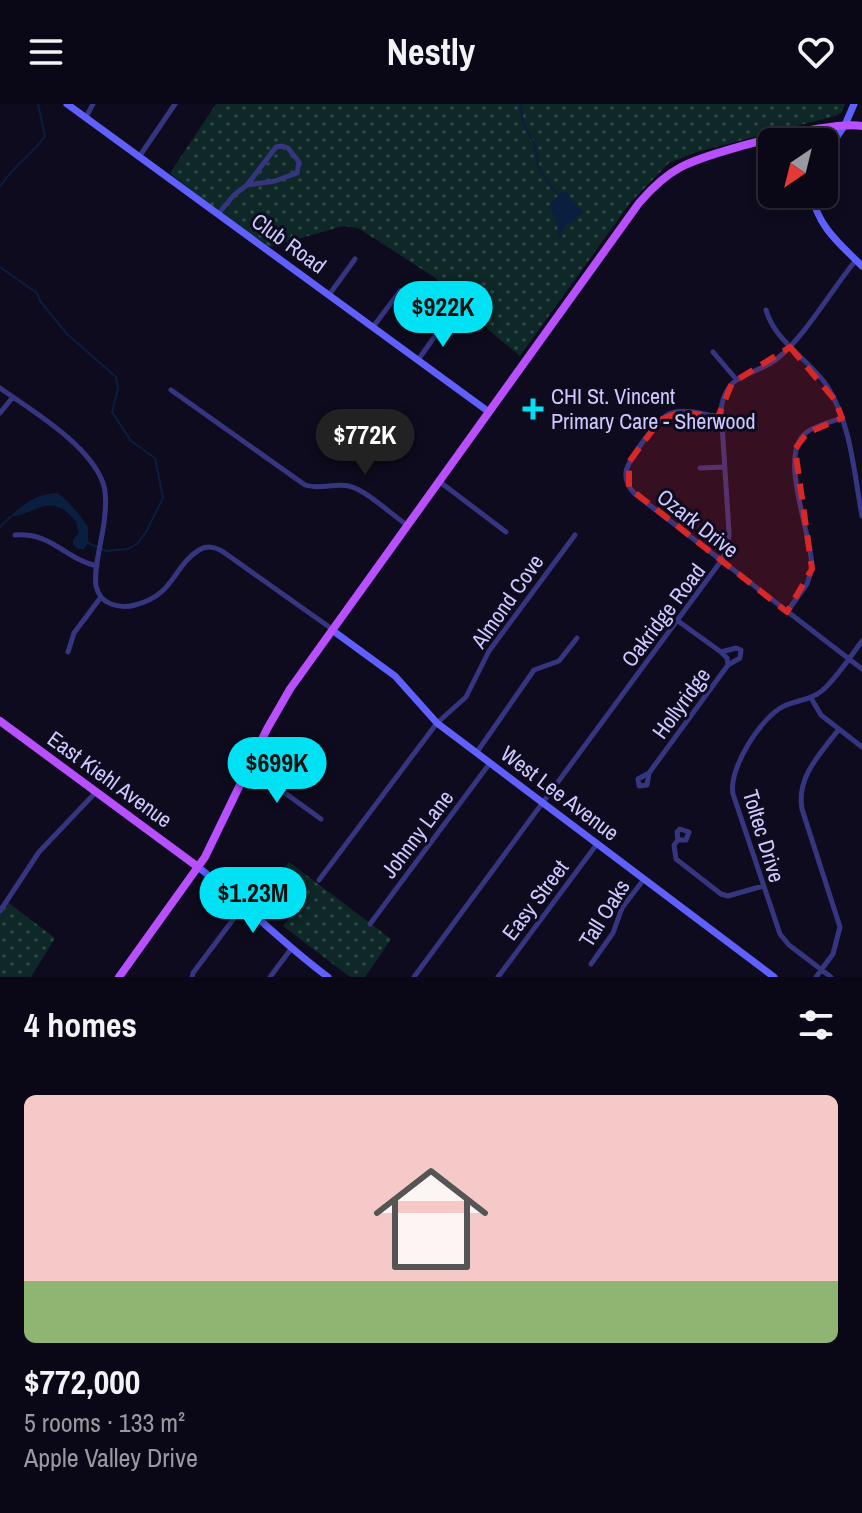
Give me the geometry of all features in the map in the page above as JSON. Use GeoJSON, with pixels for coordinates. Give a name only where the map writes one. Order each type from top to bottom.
{"type":"FeatureCollection","features":[{"type":"Feature","properties":{"kind":"main road"},"geometry":{"type":"LineString","coordinates":[[119,977],[211,846],[281,703],[626,220],[663,179],[702,158],[845,125],[862,126]]}},
{"type":"Feature","properties":{"kind":"main road","name":"East Kiehl Avenue"},"geometry":{"type":"LineString","coordinates":[[0,721],[198,867]]}},
{"type":"Feature","properties":{"kind":"street","name":"Club Road"},"geometry":{"type":"LineString","coordinates":[[67,104],[489,412]]}},
{"type":"Feature","properties":{"kind":"street"},"geometry":{"type":"LineString","coordinates":[[86,118],[93,104]]}},
{"type":"Feature","properties":{"kind":"street"},"geometry":{"type":"LineString","coordinates":[[139,157],[175,104]]}},
{"type":"Feature","properties":{"kind":"street"},"geometry":{"type":"LineString","coordinates":[[838,135],[854,104]]}},
{"type":"Feature","properties":{"kind":"street"},"geometry":{"type":"LineString","coordinates":[[218,214],[247,185],[278,146],[288,148],[299,162],[299,171],[293,175],[247,185]]}},
{"type":"Feature","properties":{"kind":"street"},"geometry":{"type":"LineString","coordinates":[[713,352],[736,379],[766,366],[790,347],[859,263],[823,226],[814,208]]}},
{"type":"Feature","properties":{"kind":"street"},"geometry":{"type":"LineString","coordinates":[[329,295],[355,259]]}},
{"type":"Feature","properties":{"kind":"street"},"geometry":{"type":"LineString","coordinates":[[373,327],[400,291]]}},
{"type":"Feature","properties":{"kind":"street"},"geometry":{"type":"LineString","coordinates":[[766,310],[771,324],[825,384],[842,418],[862,516]]}},
{"type":"Feature","properties":{"kind":"street"},"geometry":{"type":"LineString","coordinates":[[418,360],[445,322]]}},
{"type":"Feature","properties":{"kind":"street","name":"Oakridge Road"},"geometry":{"type":"LineString","coordinates":[[414,977],[721,561],[729,540],[721,418],[723,399],[736,379]]}},
{"type":"Feature","properties":{"kind":"street"},"geometry":{"type":"LineString","coordinates":[[0,388],[62,434],[102,481],[106,499],[96,587],[101,597],[115,605],[132,606],[144,602],[166,589],[196,552],[213,547],[332,630]]}},
{"type":"Feature","properties":{"kind":"street"},"geometry":{"type":"LineString","coordinates":[[171,390],[305,485],[317,488],[338,485],[353,487],[408,526]]}},
{"type":"Feature","properties":{"kind":"street"},"geometry":{"type":"LineString","coordinates":[[0,413],[13,397]]}},
{"type":"Feature","properties":{"kind":"street","name":"Ozark Drive"},"geometry":{"type":"LineString","coordinates":[[721,418],[681,412],[660,420],[629,462],[626,475],[629,488],[862,669]]}},
{"type":"Feature","properties":{"kind":"street"},"geometry":{"type":"LineString","coordinates":[[787,612],[807,584],[812,569],[794,467],[795,449],[807,433],[842,418]]}},
{"type":"Feature","properties":{"kind":"street"},"geometry":{"type":"LineString","coordinates":[[700,468],[724,467]]}},
{"type":"Feature","properties":{"kind":"street"},"geometry":{"type":"LineString","coordinates":[[440,482],[506,532]]}},
{"type":"Feature","properties":{"kind":"street"},"geometry":{"type":"LineString","coordinates":[[15,535],[40,537],[97,566]]}},
{"type":"Feature","properties":{"kind":"street","name":"Almond Cove"},"geometry":{"type":"LineString","coordinates":[[319,880],[437,723],[466,697],[489,651],[575,535]]}},
{"type":"Feature","properties":{"kind":"street"},"geometry":{"type":"LineString","coordinates":[[68,652],[74,633],[101,597]]}},
{"type":"Feature","properties":{"kind":"street"},"geometry":{"type":"LineString","coordinates":[[678,621],[721,652],[736,648],[741,650],[740,658],[728,665]]}},
{"type":"Feature","properties":{"kind":"street","name":"West Lee Avenue"},"geometry":{"type":"LineString","coordinates":[[332,630],[395,676],[437,723],[774,977]]}},
{"type":"Feature","properties":{"kind":"street"},"geometry":{"type":"LineString","coordinates":[[477,752],[534,670],[559,661],[577,638]]}},
{"type":"Feature","properties":{"kind":"street","name":"Toltec Drive"},"geometry":{"type":"LineString","coordinates":[[831,977],[784,940],[733,794],[732,775],[742,754],[772,715],[786,705],[811,698],[827,686],[862,641]]}},
{"type":"Feature","properties":{"kind":"street","name":"Hollyridge"},"geometry":{"type":"LineString","coordinates":[[649,773],[728,665],[727,658],[721,652]]}},
{"type":"Feature","properties":{"kind":"street"},"geometry":{"type":"LineString","coordinates":[[811,698],[821,715],[862,747]]}},
{"type":"Feature","properties":{"kind":"street"},"geometry":{"type":"LineString","coordinates":[[816,977],[837,944],[839,920],[802,809],[801,793],[806,775],[839,729]]}},
{"type":"Feature","properties":{"kind":"street","name":"Johnny Lane"},"geometry":{"type":"LineString","coordinates":[[370,924],[490,763]]}},
{"type":"Feature","properties":{"kind":"street"},"geometry":{"type":"LineString","coordinates":[[249,767],[321,819]]}},
{"type":"Feature","properties":{"kind":"street"},"geometry":{"type":"LineString","coordinates":[[0,911],[39,852],[96,791]]}},
{"type":"Feature","properties":{"kind":"street"},"geometry":{"type":"LineString","coordinates":[[678,840],[673,848],[676,859],[721,894],[728,896],[763,886]]}},
{"type":"Feature","properties":{"kind":"street","name":"Easy Street"},"geometry":{"type":"LineString","coordinates":[[498,977],[598,843]]}},
{"type":"Feature","properties":{"kind":"street"},"geometry":{"type":"LineString","coordinates":[[198,867],[245,904],[291,949],[328,977]]}},
{"type":"Feature","properties":{"kind":"street","name":"Tall Oaks"},"geometry":{"type":"LineString","coordinates":[[591,964],[613,933],[622,908],[644,879]]}},
{"type":"Feature","properties":{"kind":"street"},"geometry":{"type":"LineString","coordinates":[[192,977],[245,904]]}},
{"type":"Feature","properties":{"kind":"street"},"geometry":{"type":"LineString","coordinates":[[270,977],[291,949]]}},
{"type":"Feature","properties":{"kind":"highlighted area"},"geometry":{"type":"Polygon","coordinates":[[[790,347],[835,400],[842,418],[807,433],[795,449],[812,569],[787,612],[629,488],[629,462],[660,420],[681,412],[718,417],[732,383],[790,347]]]}},
{"type":"Feature","properties":{"kind":"green space"},"geometry":{"type":"Polygon","coordinates":[[[216,104],[845,104],[842,112],[835,116],[789,128],[758,128],[758,136],[697,152],[669,163],[630,203],[520,356],[434,277],[358,228],[343,226],[270,247],[188,192],[187,187],[170,173],[216,104]]]}},
{"type":"Feature","properties":{"kind":"green space"},"geometry":{"type":"Polygon","coordinates":[[[289,862],[391,939],[365,977],[350,977],[283,926],[299,904],[273,884],[289,862]]]}},
{"type":"Feature","properties":{"kind":"green space"},"geometry":{"type":"Polygon","coordinates":[[[6,901],[55,938],[31,977],[0,977],[0,911],[6,901]]]}},
{"type":"Feature","properties":{"kind":"water"},"geometry":{"type":"Polygon","coordinates":[[[561,192],[567,193],[584,212],[561,229],[562,237],[559,238],[556,219],[549,206],[561,192]]]}},
{"type":"Feature","properties":{"kind":"water"},"geometry":{"type":"Polygon","coordinates":[[[57,493],[88,527],[88,543],[84,549],[78,549],[73,544],[79,533],[76,522],[59,507],[43,506],[10,517],[31,500],[57,493]]]}},
{"type":"Feature","properties":{"kind":"waterway"},"geometry":{"type":"LineString","coordinates":[[0,187],[45,136],[38,104]]}},
{"type":"Feature","properties":{"kind":"waterway"},"geometry":{"type":"LineString","coordinates":[[520,104],[524,126],[534,143],[539,169],[557,194]]}},
{"type":"Feature","properties":{"kind":"waterway"},"geometry":{"type":"LineString","coordinates":[[0,267],[37,293],[67,334],[116,377],[118,389],[112,412],[131,441],[155,458],[163,498],[137,544],[128,549],[106,551],[88,543]]}},
{"type":"Feature","properties":{"kind":"waterway"},"geometry":{"type":"LineString","coordinates":[[0,527],[10,517]]}},
{"type":"Feature","properties":{"kind":"place","name":"CHI St. Vincent Primary Care - Sherwood"},"geometry":{"type":"Point","coordinates":[533,409]}}]}
